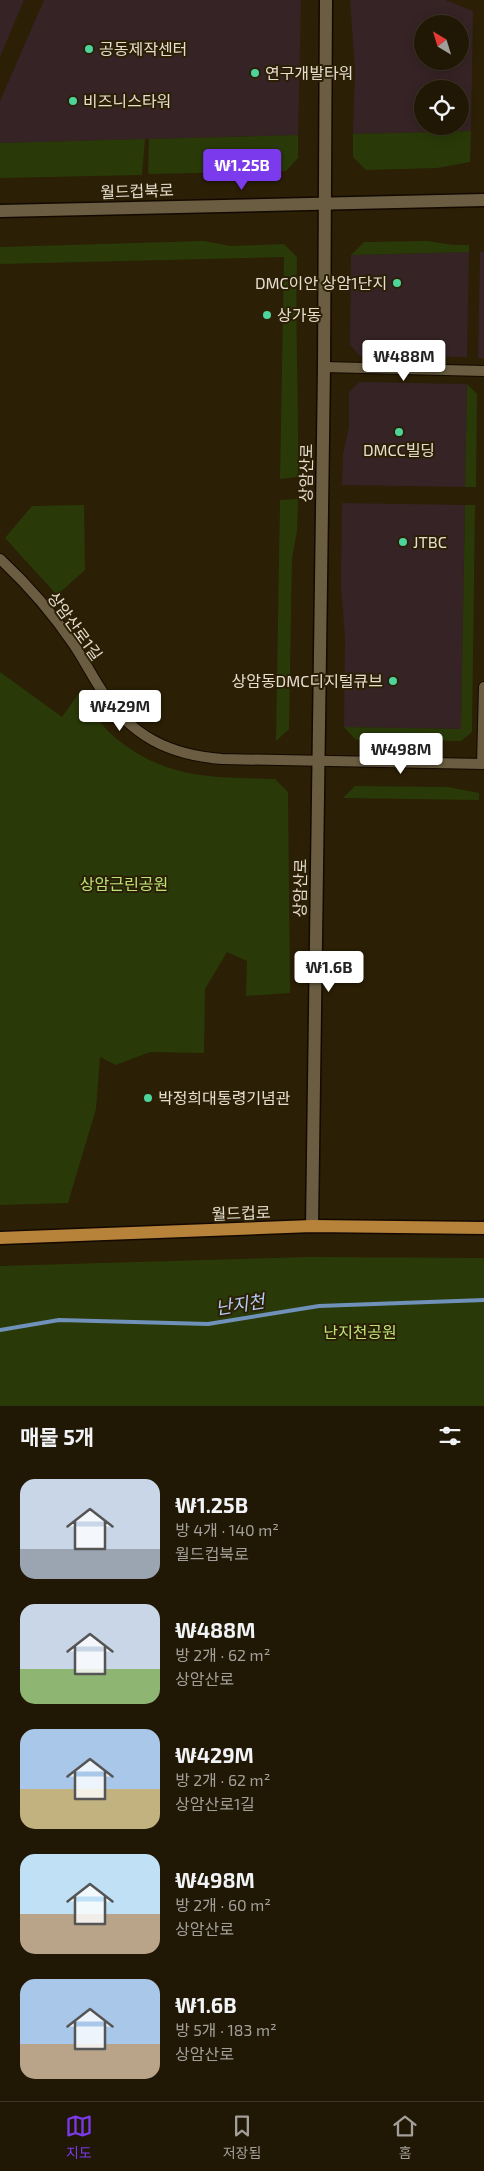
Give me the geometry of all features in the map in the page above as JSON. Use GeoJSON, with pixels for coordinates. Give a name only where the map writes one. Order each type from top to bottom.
{"type":"FeatureCollection","features":[{"type":"Feature","properties":{"kind":"main road","name":"상암산로"},"geometry":{"type":"LineString","coordinates":[[312,1226],[324,367],[326,0]]}},
{"type":"Feature","properties":{"kind":"main road","name":"월드컵북로"},"geometry":{"type":"LineString","coordinates":[[0,211],[484,200]]}},
{"type":"Feature","properties":{"kind":"main road","name":"월드컵로"},"geometry":{"type":"LineString","coordinates":[[0,1238],[312,1226],[484,1228]]}},
{"type":"Feature","properties":{"kind":"street"},"geometry":{"type":"LineString","coordinates":[[324,367],[484,371]]}},
{"type":"Feature","properties":{"kind":"street","name":"상암산로1길"},"geometry":{"type":"LineString","coordinates":[[0,559],[53,618],[74,645],[103,692],[119,713],[137,731],[156,744],[199,758],[318,760]]}},
{"type":"Feature","properties":{"kind":"street"},"geometry":{"type":"LineString","coordinates":[[318,760],[483,764],[484,687]]}},
{"type":"Feature","properties":{"kind":"shaded area"},"geometry":{"type":"Polygon","coordinates":[[[0,0],[24,0],[0,57],[0,0]]]}},
{"type":"Feature","properties":{"kind":"shaded area"},"geometry":{"type":"Polygon","coordinates":[[[44,0],[301,0],[298,135],[0,143],[0,101],[44,0]]]}},
{"type":"Feature","properties":{"kind":"shaded area"},"geometry":{"type":"Polygon","coordinates":[[[350,0],[445,0],[473,11],[471,131],[469,131],[469,80],[414,80],[414,132],[353,134],[355,69],[350,0]]]}},
{"type":"Feature","properties":{"kind":"shaded area"},"geometry":{"type":"Polygon","coordinates":[[[484,251],[484,358],[478,358],[480,252],[484,251]]]}},
{"type":"Feature","properties":{"kind":"shaded area"},"geometry":{"type":"Polygon","coordinates":[[[469,252],[467,357],[360,356],[350,345],[351,255],[469,252]]]}},
{"type":"Feature","properties":{"kind":"shaded area"},"geometry":{"type":"Polygon","coordinates":[[[359,382],[467,384],[465,487],[342,485],[343,454],[349,427],[349,392],[359,382]]]}},
{"type":"Feature","properties":{"kind":"shaded area"},"geometry":{"type":"Polygon","coordinates":[[[342,503],[465,505],[461,729],[344,727],[345,638],[341,585],[342,503]]]}},
{"type":"Feature","properties":{"kind":"green space"},"geometry":{"type":"Polygon","coordinates":[[[469,131],[471,131],[470,162],[437,168],[366,170],[353,157],[353,134],[414,132],[414,135],[469,135],[469,131]]]}},
{"type":"Feature","properties":{"kind":"green space"},"geometry":{"type":"Polygon","coordinates":[[[298,135],[298,158],[286,171],[148,173],[149,139],[298,135]]]}},
{"type":"Feature","properties":{"kind":"green space"},"geometry":{"type":"Polygon","coordinates":[[[145,139],[142,175],[0,178],[0,143],[145,139]]]}},
{"type":"Feature","properties":{"kind":"green space"},"geometry":{"type":"Polygon","coordinates":[[[204,241],[231,246],[284,244],[297,257],[298,477],[280,479],[284,257],[0,264],[0,247],[204,241]]]}},
{"type":"Feature","properties":{"kind":"green space"},"geometry":{"type":"Polygon","coordinates":[[[427,241],[469,245],[469,252],[351,255],[364,242],[427,241]]]}},
{"type":"Feature","properties":{"kind":"green space"},"geometry":{"type":"Polygon","coordinates":[[[467,384],[477,394],[476,487],[465,487],[467,384]]]}},
{"type":"Feature","properties":{"kind":"green space"},"geometry":{"type":"Polygon","coordinates":[[[298,499],[297,531],[292,558],[289,729],[276,741],[280,500],[298,499]]]}},
{"type":"Feature","properties":{"kind":"green space"},"geometry":{"type":"Polygon","coordinates":[[[84,505],[85,570],[57,595],[5,538],[32,506],[84,505]]]}},
{"type":"Feature","properties":{"kind":"green space"},"geometry":{"type":"Polygon","coordinates":[[[465,505],[475,505],[472,732],[461,741],[356,740],[344,727],[461,729],[465,505]]]}},
{"type":"Feature","properties":{"kind":"green space","name":"상암근린공원"},"geometry":{"type":"Polygon","coordinates":[[[0,672],[62,717],[79,693],[103,726],[112,735],[151,761],[189,773],[209,776],[275,779],[288,792],[290,993],[246,996],[247,961],[227,952],[205,989],[204,1053],[150,1052],[116,1065],[100,1057],[96,1109],[68,1203],[0,1205],[0,672]]]}},
{"type":"Feature","properties":{"kind":"green space"},"geometry":{"type":"Polygon","coordinates":[[[355,786],[448,787],[479,793],[479,800],[343,798],[355,786]]]}},
{"type":"Feature","properties":{"kind":"green space","name":"난지천공원"},"geometry":{"type":"Polygon","coordinates":[[[308,1257],[484,1258],[484,1406],[0,1406],[0,1266],[308,1257]]]}},
{"type":"Feature","properties":{"kind":"waterway","name":"난지천"},"geometry":{"type":"LineString","coordinates":[[0,1330],[59,1320],[208,1324],[319,1306],[484,1300]]}},
{"type":"Feature","properties":{"kind":"place","name":"공동제작센터"},"geometry":{"type":"Point","coordinates":[89,49]}},
{"type":"Feature","properties":{"kind":"place","name":"연구개발타워"},"geometry":{"type":"Point","coordinates":[255,73]}},
{"type":"Feature","properties":{"kind":"place","name":"비즈니스타워"},"geometry":{"type":"Point","coordinates":[73,101]}},
{"type":"Feature","properties":{"kind":"place","name":"DMC이안 상암1단지"},"geometry":{"type":"Point","coordinates":[397,283]}},
{"type":"Feature","properties":{"kind":"place","name":"상가동"},"geometry":{"type":"Point","coordinates":[267,315]}},
{"type":"Feature","properties":{"kind":"place","name":"DMCC빌딩"},"geometry":{"type":"Point","coordinates":[399,432]}},
{"type":"Feature","properties":{"kind":"place","name":"JTBC"},"geometry":{"type":"Point","coordinates":[403,542]}},
{"type":"Feature","properties":{"kind":"place","name":"상암동DMC디지털큐브"},"geometry":{"type":"Point","coordinates":[393,681]}},
{"type":"Feature","properties":{"kind":"place","name":"박정희대통령기념관"},"geometry":{"type":"Point","coordinates":[148,1098]}}]}
